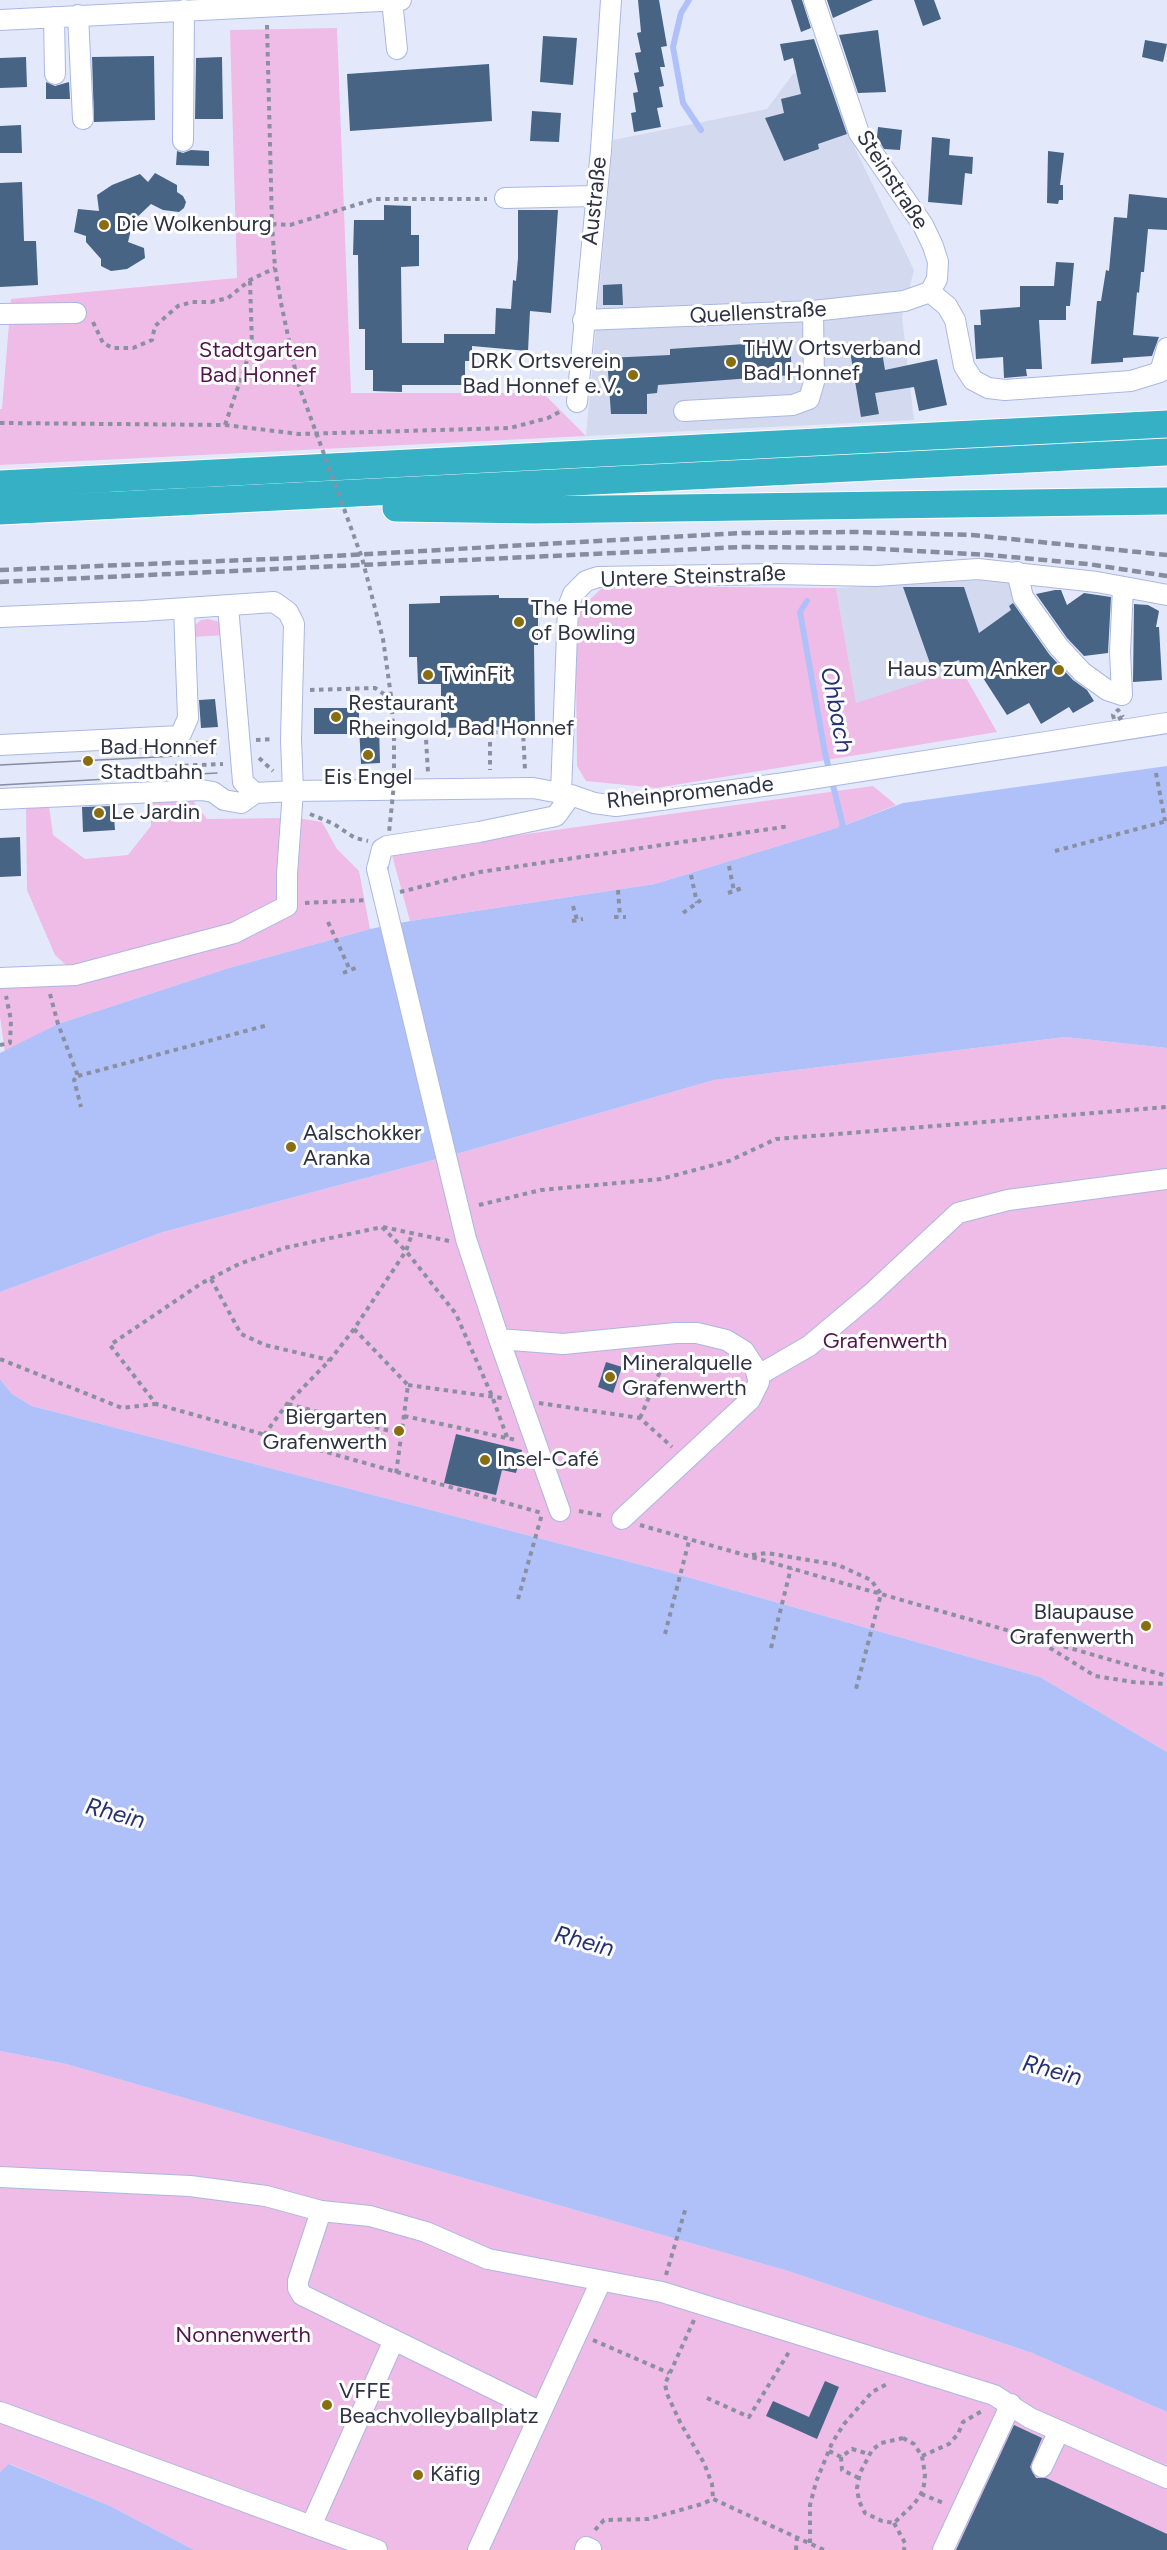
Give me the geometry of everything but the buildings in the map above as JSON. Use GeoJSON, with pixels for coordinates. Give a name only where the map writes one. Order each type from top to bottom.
{"type":"FeatureCollection","features":[{"type":"Feature","properties":{"kind":"highway"},"geometry":{"type":"LineString","coordinates":[[0,484],[1167,424]]}},
{"type":"Feature","properties":{"kind":"highway"},"geometry":{"type":"LineString","coordinates":[[0,511],[1167,452]]}},
{"type":"Feature","properties":{"kind":"highway"},"geometry":{"type":"LineString","coordinates":[[279,497],[321,507],[534,510],[1167,501]]}},
{"type":"Feature","properties":{"kind":"street"},"geometry":{"type":"LineString","coordinates":[[392,0],[397,49]]}},
{"type":"Feature","properties":{"kind":"street"},"geometry":{"type":"LineString","coordinates":[[0,20],[401,0]]}},
{"type":"Feature","properties":{"kind":"street","name":"Austraße"},"geometry":{"type":"LineString","coordinates":[[577,402],[611,0]]}},
{"type":"Feature","properties":{"kind":"street","name":"Steinstraße"},"geometry":{"type":"LineString","coordinates":[[814,0],[859,133],[923,225],[933,246],[938,262],[938,279],[930,292]]}},
{"type":"Feature","properties":{"kind":"street"},"geometry":{"type":"LineString","coordinates":[[183,141],[184,10]]}},
{"type":"Feature","properties":{"kind":"street"},"geometry":{"type":"LineString","coordinates":[[78,15],[83,119]]}},
{"type":"Feature","properties":{"kind":"street"},"geometry":{"type":"LineString","coordinates":[[54,17],[55,74]]}},
{"type":"Feature","properties":{"kind":"street"},"geometry":{"type":"LineString","coordinates":[[506,198],[595,196]]}},
{"type":"Feature","properties":{"kind":"street"},"geometry":{"type":"LineString","coordinates":[[930,292],[947,306],[955,321],[964,366],[973,380],[988,388],[1005,390],[1131,381],[1160,372],[1167,348]]}},
{"type":"Feature","properties":{"kind":"street","name":"Quellenstraße"},"geometry":{"type":"LineString","coordinates":[[583,320],[813,311],[904,301],[930,292]]}},
{"type":"Feature","properties":{"kind":"street"},"geometry":{"type":"LineString","coordinates":[[684,411],[793,405],[809,399],[814,382],[813,311]]}},
{"type":"Feature","properties":{"kind":"street"},"geometry":{"type":"LineString","coordinates":[[0,314],[76,313]]}},
{"type":"Feature","properties":{"kind":"street","name":"Untere Steinstraße"},"geometry":{"type":"LineString","coordinates":[[566,794],[568,607],[573,594],[586,581],[598,577],[775,574],[876,576],[978,569],[1097,582],[1167,595]]}},
{"type":"Feature","properties":{"kind":"street"},"geometry":{"type":"LineString","coordinates":[[1017,572],[1023,597],[1058,646],[1082,672],[1107,690],[1122,695],[1120,652],[1123,588]]}},
{"type":"Feature","properties":{"kind":"street"},"geometry":{"type":"LineString","coordinates":[[0,617],[184,609],[274,602],[288,612],[294,624],[291,739],[293,791],[287,906],[234,933],[75,975],[1,978]]}},
{"type":"Feature","properties":{"kind":"street"},"geometry":{"type":"LineString","coordinates":[[228,606],[236,717],[233,741],[243,782],[255,793]]}},
{"type":"Feature","properties":{"kind":"street"},"geometry":{"type":"LineString","coordinates":[[0,745],[180,736],[188,718],[184,609]]}},
{"type":"Feature","properties":{"kind":"street","name":"Rheinpromenade"},"geometry":{"type":"LineString","coordinates":[[0,799],[202,790],[213,792],[224,800],[241,803],[255,793],[293,791],[526,788],[566,794],[594,803],[616,806],[785,783],[1167,723]]}},
{"type":"Feature","properties":{"kind":"street"},"geometry":{"type":"LineString","coordinates":[[551,1512],[537,1445],[467,1242],[377,869],[382,849],[387,846],[479,832],[556,816],[566,794]]}},
{"type":"Feature","properties":{"kind":"street"},"geometry":{"type":"LineString","coordinates":[[757,1376],[808,1346],[871,1294],[958,1213],[1008,1200],[1167,1179]]}},
{"type":"Feature","properties":{"kind":"street"},"geometry":{"type":"LineString","coordinates":[[499,1339],[563,1344],[697,1333],[726,1340],[744,1351],[755,1368],[759,1382],[750,1400],[622,1519]]}},
{"type":"Feature","properties":{"kind":"street"},"geometry":{"type":"LineString","coordinates":[[0,2177],[190,2186],[266,2196],[321,2211],[370,2216],[426,2232],[488,2259],[601,2281],[664,2284],[702,2304],[994,2395],[1009,2408],[1167,2478]]}},
{"type":"Feature","properties":{"kind":"street"},"geometry":{"type":"LineString","coordinates":[[321,2211],[298,2281],[298,2288],[302,2295],[541,2412]]}},
{"type":"Feature","properties":{"kind":"street"},"geometry":{"type":"LineString","coordinates":[[478,2550],[601,2281]]}},
{"type":"Feature","properties":{"kind":"street"},"geometry":{"type":"LineString","coordinates":[[311,2526],[394,2340]]}},
{"type":"Feature","properties":{"kind":"street"},"geometry":{"type":"LineString","coordinates":[[943,2550],[967,2512],[1009,2408]]}},
{"type":"Feature","properties":{"kind":"street"},"geometry":{"type":"LineString","coordinates":[[0,2412],[377,2550]]}},
{"type":"Feature","properties":{"kind":"street"},"geometry":{"type":"LineString","coordinates":[[1042,2467],[1059,2431]]}},
{"type":"Feature","properties":{"kind":"path"},"geometry":{"type":"LineString","coordinates":[[266,6],[275,268],[298,383],[372,592],[383,639],[392,710],[394,784],[389,833]]}},
{"type":"Feature","properties":{"kind":"path"},"geometry":{"type":"LineString","coordinates":[[272,224],[290,225],[375,199],[506,198]]}},
{"type":"Feature","properties":{"kind":"path"},"geometry":{"type":"LineString","coordinates":[[76,313],[91,314],[103,343],[112,348],[133,348],[152,340],[155,326],[178,306],[228,298],[250,280],[275,268]]}},
{"type":"Feature","properties":{"kind":"path"},"geometry":{"type":"LineString","coordinates":[[225,425],[252,346],[250,280]]}},
{"type":"Feature","properties":{"kind":"path"},"geometry":{"type":"LineString","coordinates":[[0,423],[225,425],[299,435],[510,428],[548,418],[577,402]]}},
{"type":"Feature","properties":{"kind":"path"},"geometry":{"type":"LineString","coordinates":[[292,691],[375,688],[397,703],[413,703],[413,709],[392,710]]}},
{"type":"Feature","properties":{"kind":"path"},"geometry":{"type":"LineString","coordinates":[[425,722],[429,789]]}},
{"type":"Feature","properties":{"kind":"path"},"geometry":{"type":"LineString","coordinates":[[481,727],[481,733],[523,731],[526,788]]}},
{"type":"Feature","properties":{"kind":"path"},"geometry":{"type":"LineString","coordinates":[[490,733],[490,748]]}},
{"type":"Feature","properties":{"kind":"path"},"geometry":{"type":"LineString","coordinates":[[188,743],[291,739]]}},
{"type":"Feature","properties":{"kind":"path"},"geometry":{"type":"LineString","coordinates":[[233,741],[293,791]]}},
{"type":"Feature","properties":{"kind":"path"},"geometry":{"type":"LineString","coordinates":[[175,766],[225,764]]}},
{"type":"Feature","properties":{"kind":"path"},"geometry":{"type":"LineString","coordinates":[[1055,851],[1166,821],[1156,773]]}},
{"type":"Feature","properties":{"kind":"path"},"geometry":{"type":"LineString","coordinates":[[334,824],[355,838],[373,842]]}},
{"type":"Feature","properties":{"kind":"path"},"geometry":{"type":"LineString","coordinates":[[393,894],[480,872],[790,826]]}},
{"type":"Feature","properties":{"kind":"path"},"geometry":{"type":"LineString","coordinates":[[729,867],[734,891]]}},
{"type":"Feature","properties":{"kind":"path"},"geometry":{"type":"LineString","coordinates":[[683,913],[699,902],[692,875]]}},
{"type":"Feature","properties":{"kind":"path"},"geometry":{"type":"LineString","coordinates":[[728,893],[745,887]]}},
{"type":"Feature","properties":{"kind":"path"},"geometry":{"type":"LineString","coordinates":[[618,890],[620,917]]}},
{"type":"Feature","properties":{"kind":"path"},"geometry":{"type":"LineString","coordinates":[[287,906],[300,903],[375,898]]}},
{"type":"Feature","properties":{"kind":"path"},"geometry":{"type":"LineString","coordinates":[[573,906],[577,920]]}},
{"type":"Feature","properties":{"kind":"path"},"geometry":{"type":"LineString","coordinates":[[614,917],[626,916]]}},
{"type":"Feature","properties":{"kind":"path"},"geometry":{"type":"LineString","coordinates":[[328,922],[350,970]]}},
{"type":"Feature","properties":{"kind":"path"},"geometry":{"type":"LineString","coordinates":[[342,973],[358,967]]}},
{"type":"Feature","properties":{"kind":"path"},"geometry":{"type":"LineString","coordinates":[[46,975],[58,1024],[78,1076]]}},
{"type":"Feature","properties":{"kind":"path"},"geometry":{"type":"LineString","coordinates":[[0,1045],[10,1042],[11,1020],[1,978]]}},
{"type":"Feature","properties":{"kind":"path"},"geometry":{"type":"LineString","coordinates":[[81,1107],[74,1080],[78,1076],[268,1026]]}},
{"type":"Feature","properties":{"kind":"path"},"geometry":{"type":"LineString","coordinates":[[479,1205],[541,1190],[661,1179],[729,1161],[776,1139],[1167,1107]]}},
{"type":"Feature","properties":{"kind":"path"},"geometry":{"type":"LineString","coordinates":[[156,1404],[110,1345],[211,1278],[239,1264],[284,1248],[382,1227],[467,1242]]}},
{"type":"Feature","properties":{"kind":"path"},"geometry":{"type":"LineString","coordinates":[[382,1227],[406,1251],[456,1314],[492,1396],[507,1437]]}},
{"type":"Feature","properties":{"kind":"path"},"geometry":{"type":"LineString","coordinates":[[264,1435],[287,1404],[330,1360],[354,1329],[406,1251],[412,1234]]}},
{"type":"Feature","properties":{"kind":"path"},"geometry":{"type":"LineString","coordinates":[[211,1278],[241,1334],[265,1345],[330,1360]]}},
{"type":"Feature","properties":{"kind":"path"},"geometry":{"type":"LineString","coordinates":[[354,1329],[408,1385],[492,1396]]}},
{"type":"Feature","properties":{"kind":"path"},"geometry":{"type":"LineString","coordinates":[[640,1418],[676,1333]]}},
{"type":"Feature","properties":{"kind":"path"},"geometry":{"type":"LineString","coordinates":[[0,1359],[122,1408],[156,1404],[396,1474],[551,1512],[571,1510],[622,1519],[689,1541],[748,1555],[1039,1641],[1167,1676]]}},
{"type":"Feature","properties":{"kind":"path"},"geometry":{"type":"LineString","coordinates":[[396,1474],[408,1385]]}},
{"type":"Feature","properties":{"kind":"path"},"geometry":{"type":"LineString","coordinates":[[522,1401],[640,1418],[687,1461]]}},
{"type":"Feature","properties":{"kind":"path"},"geometry":{"type":"LineString","coordinates":[[287,1404],[401,1434]]}},
{"type":"Feature","properties":{"kind":"path"},"geometry":{"type":"LineString","coordinates":[[404,1416],[537,1445]]}},
{"type":"Feature","properties":{"kind":"path"},"geometry":{"type":"LineString","coordinates":[[518,1599],[551,1512]]}},
{"type":"Feature","properties":{"kind":"path"},"geometry":{"type":"LineString","coordinates":[[664,1634],[689,1541]]}},
{"type":"Feature","properties":{"kind":"path"},"geometry":{"type":"LineString","coordinates":[[748,1555],[768,1553],[838,1565],[871,1580],[881,1594]]}},
{"type":"Feature","properties":{"kind":"path"},"geometry":{"type":"LineString","coordinates":[[771,1648],[791,1568]]}},
{"type":"Feature","properties":{"kind":"path"},"geometry":{"type":"LineString","coordinates":[[856,1689],[881,1594]]}},
{"type":"Feature","properties":{"kind":"path"},"geometry":{"type":"LineString","coordinates":[[1039,1641],[1095,1676],[1167,1684]]}},
{"type":"Feature","properties":{"kind":"path"},"geometry":{"type":"LineString","coordinates":[[664,2284],[686,2207]]}},
{"type":"Feature","properties":{"kind":"path"},"geometry":{"type":"LineString","coordinates":[[702,2304],[665,2384],[667,2394],[681,2424],[704,2463],[712,2484],[713,2499]]}},
{"type":"Feature","properties":{"kind":"path"},"geometry":{"type":"LineString","coordinates":[[577,2333],[669,2373]]}},
{"type":"Feature","properties":{"kind":"path"},"geometry":{"type":"LineString","coordinates":[[707,2398],[749,2416],[789,2352]]}},
{"type":"Feature","properties":{"kind":"path"},"geometry":{"type":"LineString","coordinates":[[810,2543],[810,2505],[816,2482],[829,2451],[844,2424],[856,2409],[872,2392],[900,2374],[904,2366]]}},
{"type":"Feature","properties":{"kind":"path"},"geometry":{"type":"LineString","coordinates":[[922,2456],[950,2444],[958,2434],[963,2422],[976,2414],[989,2409],[1009,2408]]}},
{"type":"Feature","properties":{"kind":"path"},"geometry":{"type":"LineString","coordinates":[[903,2438],[914,2444],[922,2456],[925,2474],[921,2494],[894,2523],[882,2521],[865,2513],[857,2488],[869,2454],[881,2443],[903,2438]]}},
{"type":"Feature","properties":{"kind":"path"},"geometry":{"type":"LineString","coordinates":[[859,2478],[842,2470],[841,2457],[852,2449],[869,2454]]}},
{"type":"Feature","properties":{"kind":"path"},"geometry":{"type":"LineString","coordinates":[[829,2451],[841,2457]]}},
{"type":"Feature","properties":{"kind":"path"},"geometry":{"type":"LineString","coordinates":[[921,2494],[967,2512]]}},
{"type":"Feature","properties":{"kind":"path"},"geometry":{"type":"LineString","coordinates":[[713,2499],[824,2550]]}},
{"type":"Feature","properties":{"kind":"path"},"geometry":{"type":"LineString","coordinates":[[588,2549],[597,2526],[604,2520],[648,2519],[702,2505],[713,2499]]}},
{"type":"Feature","properties":{"kind":"path"},"geometry":{"type":"LineString","coordinates":[[894,2523],[905,2543],[904,2550]]}},
{"type":"Feature","properties":{"kind":"path"},"geometry":{"type":"LineString","coordinates":[[796,2550],[797,2536]]}},
{"type":"Feature","properties":{"kind":"shaded area"},"geometry":{"type":"Polygon","coordinates":[[[825,67],[852,142],[914,270],[902,317],[914,420],[586,436],[613,140],[767,109],[793,74],[825,67]]]}},
{"type":"Feature","properties":{"kind":"shaded area"},"geometry":{"type":"Polygon","coordinates":[[[1015,580],[1037,610],[982,649],[988,660],[856,704],[836,588],[1015,580]]]}},
{"type":"Feature","properties":{"kind":"green space","name":"Stadtgarten Bad Honnef"},"geometry":{"type":"Polygon","coordinates":[[[337,28],[351,393],[543,393],[586,436],[0,465],[0,409],[2,409],[11,299],[237,278],[230,30],[337,28]]]}},
{"type":"Feature","properties":{"kind":"green space"},"geometry":{"type":"Polygon","coordinates":[[[604,586],[836,588],[856,703],[961,669],[997,732],[656,788],[586,781],[577,766],[576,672],[579,610],[604,586]]]}},
{"type":"Feature","properties":{"kind":"green space"},"geometry":{"type":"Polygon","coordinates":[[[201,620],[220,622],[225,635],[193,637],[194,626],[201,620]]]}},
{"type":"Feature","properties":{"kind":"green space"},"geometry":{"type":"Polygon","coordinates":[[[873,786],[896,805],[843,826],[655,884],[410,921],[392,855],[476,841],[873,786]]]}},
{"type":"Feature","properties":{"kind":"green space"},"geometry":{"type":"Polygon","coordinates":[[[193,801],[207,819],[286,818],[282,894],[262,915],[216,932],[67,966],[55,955],[27,890],[26,808],[49,806],[53,835],[85,859],[128,855],[151,826],[151,803],[193,801]]]}},
{"type":"Feature","properties":{"kind":"green space"},"geometry":{"type":"Polygon","coordinates":[[[297,818],[322,822],[337,849],[359,871],[370,929],[229,968],[58,1024],[5,1052],[0,1017],[0,982],[218,945],[295,914],[297,818]]]}},
{"type":"Feature","properties":{"kind":"green space","name":"Grafenwerth"},"geometry":{"type":"Polygon","coordinates":[[[1065,1037],[1167,1048],[1167,1752],[1040,1677],[680,1575],[32,1406],[12,1394],[0,1379],[0,1292],[163,1232],[467,1151],[714,1080],[1065,1037]]]}},
{"type":"Feature","properties":{"kind":"green space","name":"Nonnenwerth"},"geometry":{"type":"Polygon","coordinates":[[[0,2051],[66,2064],[788,2271],[1032,2353],[1167,2412],[1167,2550],[194,2550],[110,2506],[10,2464],[0,2472],[0,2051]]]}},
{"type":"Feature","properties":{"kind":"water"},"geometry":{"type":"Polygon","coordinates":[[[1167,766],[1167,1048],[1065,1037],[714,1080],[467,1151],[163,1232],[0,1292],[0,1053],[58,1024],[229,968],[370,929],[655,884],[843,826],[903,803],[1167,766]]]}},
{"type":"Feature","properties":{"kind":"water","name":"Rhein"},"geometry":{"type":"Polygon","coordinates":[[[0,1379],[12,1394],[32,1406],[680,1575],[1040,1677],[1167,1752],[1167,2412],[1032,2353],[788,2271],[66,2064],[0,2051],[0,1379]]]}},
{"type":"Feature","properties":{"kind":"water"},"geometry":{"type":"Polygon","coordinates":[[[9,2464],[110,2506],[194,2550],[0,2550],[0,2472],[9,2464]]]}},
{"type":"Feature","properties":{"kind":"waterway","name":"Ohbach"},"geometry":{"type":"LineString","coordinates":[[689,0],[681,13],[673,47],[683,103],[701,130]]}},
{"type":"Feature","properties":{"kind":"waterway","name":"Ohbach"},"geometry":{"type":"LineString","coordinates":[[807,601],[800,612],[825,753],[843,826],[839,832]]}},
{"type":"Feature","properties":{"kind":"tram line"},"geometry":{"type":"LineString","coordinates":[[0,765],[216,754]]}},
{"type":"Feature","properties":{"kind":"tram line"},"geometry":{"type":"LineString","coordinates":[[0,785],[217,773]]}},
{"type":"Feature","properties":{"kind":"railway"},"geometry":{"type":"LineString","coordinates":[[0,570],[295,558],[743,533],[857,532],[972,535],[1167,555]]}},
{"type":"Feature","properties":{"kind":"railway"},"geometry":{"type":"LineString","coordinates":[[0,582],[741,547],[861,548],[989,555],[1088,564],[1167,576]]}},
{"type":"Feature","properties":{"kind":"place","name":"Die Wolkenburg"},"geometry":{"type":"Point","coordinates":[104,225]}},
{"type":"Feature","properties":{"kind":"place","name":"THW Ortsverband Bad Honnef"},"geometry":{"type":"Point","coordinates":[731,362]}},
{"type":"Feature","properties":{"kind":"place","name":"DRK Ortsverein Bad Honnef e.V."},"geometry":{"type":"Point","coordinates":[633,375]}},
{"type":"Feature","properties":{"kind":"place","name":"The Home of Bowling"},"geometry":{"type":"Point","coordinates":[519,622]}},
{"type":"Feature","properties":{"kind":"place","name":"Haus zum Anker"},"geometry":{"type":"Point","coordinates":[1059,670]}},
{"type":"Feature","properties":{"kind":"place","name":"TwinFit"},"geometry":{"type":"Point","coordinates":[428,675]}},
{"type":"Feature","properties":{"kind":"place","name":"Restaurant Rheingold, Bad Honnef"},"geometry":{"type":"Point","coordinates":[336,717]}},
{"type":"Feature","properties":{"kind":"place","name":"Eis Engel"},"geometry":{"type":"Point","coordinates":[368,755]}},
{"type":"Feature","properties":{"kind":"place","name":"Bad Honnef Stadtbahn"},"geometry":{"type":"Point","coordinates":[88,761]}},
{"type":"Feature","properties":{"kind":"place","name":"Le Jardin"},"geometry":{"type":"Point","coordinates":[99,813]}},
{"type":"Feature","properties":{"kind":"place","name":"Aalschokker Aranka"},"geometry":{"type":"Point","coordinates":[291,1147]}},
{"type":"Feature","properties":{"kind":"place","name":"Mineralquelle Grafenwerth"},"geometry":{"type":"Point","coordinates":[610,1377]}},
{"type":"Feature","properties":{"kind":"place","name":"Biergarten Grafenwerth"},"geometry":{"type":"Point","coordinates":[399,1431]}},
{"type":"Feature","properties":{"kind":"place","name":"Insel-Café"},"geometry":{"type":"Point","coordinates":[485,1460]}},
{"type":"Feature","properties":{"kind":"place","name":"Blaupause Grafenwerth"},"geometry":{"type":"Point","coordinates":[1146,1626]}},
{"type":"Feature","properties":{"kind":"place","name":"VFFE Beachvolleyballplatz"},"geometry":{"type":"Point","coordinates":[327,2405]}},
{"type":"Feature","properties":{"kind":"place","name":"Käfig"},"geometry":{"type":"Point","coordinates":[418,2475]}}]}
